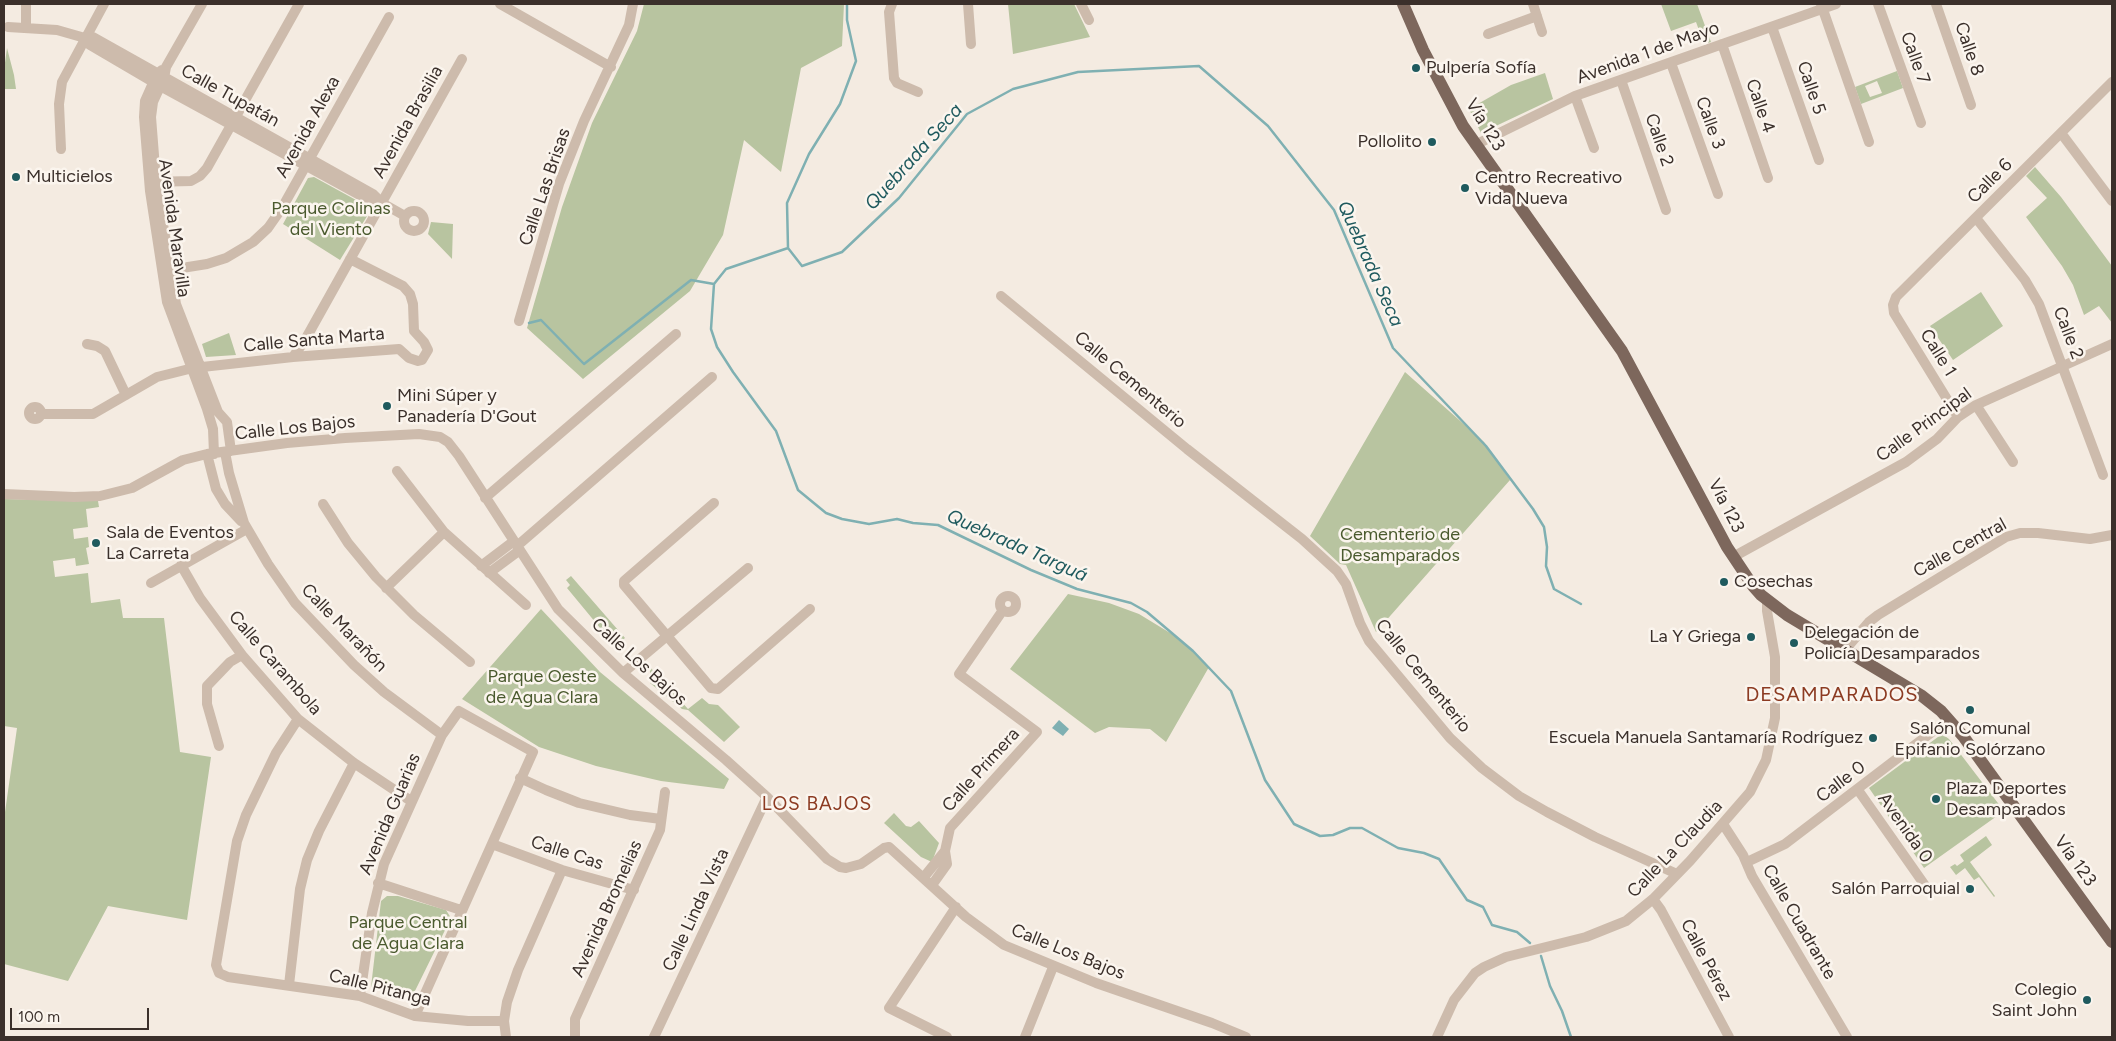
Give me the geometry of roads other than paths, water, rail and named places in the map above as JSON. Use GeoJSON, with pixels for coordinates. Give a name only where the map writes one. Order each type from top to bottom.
{"type":"FeatureCollection","features":[{"type":"Feature","properties":{"kind":"main road","name":"Vía 123"},"geometry":{"type":"LineString","coordinates":[[1403,4],[1440,86],[1476,145],[1593,307],[1622,351],[1733,557],[1754,586],[1766,599],[1787,615],[1844,651],[1922,696],[1949,719],[2112,942]]}},
{"type":"Feature","properties":{"kind":"street"},"geometry":{"type":"LineString","coordinates":[[26,4],[26,28]]}},
{"type":"Feature","properties":{"kind":"street"},"geometry":{"type":"LineString","coordinates":[[61,150],[60,92],[68,68],[104,4]]}},
{"type":"Feature","properties":{"kind":"street","name":"Avenida Maravilla"},"geometry":{"type":"LineString","coordinates":[[202,4],[159,80],[151,117],[153,182],[166,270],[167,302],[196,368],[218,412],[227,422],[228,430],[219,453]]}},
{"type":"Feature","properties":{"kind":"street"},"geometry":{"type":"LineString","coordinates":[[153,182],[191,180],[200,176],[207,168],[300,4]]}},
{"type":"Feature","properties":{"kind":"street"},"geometry":{"type":"LineString","coordinates":[[500,4],[611,66]]}},
{"type":"Feature","properties":{"kind":"street","name":"Calle Las Brisas"},"geometry":{"type":"LineString","coordinates":[[519,322],[559,184],[584,121],[629,25],[634,4]]}},
{"type":"Feature","properties":{"kind":"street"},"geometry":{"type":"LineString","coordinates":[[892,4],[889,12],[894,78],[897,83],[918,92]]}},
{"type":"Feature","properties":{"kind":"street"},"geometry":{"type":"LineString","coordinates":[[968,4],[971,44]]}},
{"type":"Feature","properties":{"kind":"street"},"geometry":{"type":"LineString","coordinates":[[1081,4],[1089,20]]}},
{"type":"Feature","properties":{"kind":"street"},"geometry":{"type":"LineString","coordinates":[[1533,4],[1542,32]]}},
{"type":"Feature","properties":{"kind":"street","name":"Avenida 1 de Mayo"},"geometry":{"type":"LineString","coordinates":[[1476,145],[1575,96],[1772,27],[1822,6],[1836,4]]}},
{"type":"Feature","properties":{"kind":"street","name":"Calle 7"},"geometry":{"type":"LineString","coordinates":[[1878,4],[1921,123]]}},
{"type":"Feature","properties":{"kind":"street","name":"Calle 8"},"geometry":{"type":"LineString","coordinates":[[1936,4],[1971,105]]}},
{"type":"Feature","properties":{"kind":"street"},"geometry":{"type":"LineString","coordinates":[[1822,6],[1870,142]]}},
{"type":"Feature","properties":{"kind":"street"},"geometry":{"type":"LineString","coordinates":[[1488,34],[1537,16]]}},
{"type":"Feature","properties":{"kind":"street","name":"Avenida Alexa"},"geometry":{"type":"LineString","coordinates":[[166,270],[207,264],[226,258],[253,242],[268,228],[282,208],[389,17]]}},
{"type":"Feature","properties":{"kind":"street","name":"Calle 5"},"geometry":{"type":"LineString","coordinates":[[1772,27],[1819,160]]}},
{"type":"Feature","properties":{"kind":"street","name":"Calle Tupatán"},"geometry":{"type":"LineString","coordinates":[[8,28],[57,30],[85,38],[93,38],[159,80],[307,162],[373,194],[382,203],[405,216]]}},
{"type":"Feature","properties":{"kind":"street","name":"Calle 4"},"geometry":{"type":"LineString","coordinates":[[1722,44],[1768,178]]}},
{"type":"Feature","properties":{"kind":"street","name":"Avenida Brasilia"},"geometry":{"type":"LineString","coordinates":[[293,356],[305,340],[462,59]]}},
{"type":"Feature","properties":{"kind":"street","name":"Calle 3"},"geometry":{"type":"LineString","coordinates":[[1670,63],[1718,194]]}},
{"type":"Feature","properties":{"kind":"street","name":"Calle 2"},"geometry":{"type":"LineString","coordinates":[[1621,80],[1666,210]]}},
{"type":"Feature","properties":{"kind":"street","name":"Calle 6"},"geometry":{"type":"LineString","coordinates":[[1893,305],[1896,297],[2112,82]]}},
{"type":"Feature","properties":{"kind":"street"},"geometry":{"type":"LineString","coordinates":[[1575,96],[1594,148]]}},
{"type":"Feature","properties":{"kind":"street"},"geometry":{"type":"LineString","coordinates":[[2061,134],[2112,201]]}},
{"type":"Feature","properties":{"kind":"street","name":"Calle 2"},"geometry":{"type":"LineString","coordinates":[[1976,218],[2034,293],[2064,366],[2103,475]]}},
{"type":"Feature","properties":{"kind":"street","name":"Calle Santa Marta"},"geometry":{"type":"LineString","coordinates":[[42,414],[93,414],[157,376],[196,368],[293,356],[400,350],[414,360],[422,360],[428,350],[414,331],[413,304],[410,294],[403,286],[350,259]]}},
{"type":"Feature","properties":{"kind":"street","name":"Calle Cementerio"},"geometry":{"type":"LineString","coordinates":[[1001,296],[1187,449],[1302,539],[1337,571],[1346,584],[1360,623],[1369,641],[1445,732],[1482,768],[1519,796],[1547,812],[1595,837],[1677,874]]}},
{"type":"Feature","properties":{"kind":"street","name":"Calle 1"},"geometry":{"type":"LineString","coordinates":[[1893,305],[1894,313],[1958,418]]}},
{"type":"Feature","properties":{"kind":"street"},"geometry":{"type":"LineString","coordinates":[[485,498],[676,334]]}},
{"type":"Feature","properties":{"kind":"street"},"geometry":{"type":"LineString","coordinates":[[87,344],[97,346],[105,351],[126,395]]}},
{"type":"Feature","properties":{"kind":"street","name":"Calle Principal"},"geometry":{"type":"LineString","coordinates":[[1733,557],[1906,462],[1976,405],[2112,344]]}},
{"type":"Feature","properties":{"kind":"street","name":"Avenida Maravilla"},"geometry":{"type":"LineString","coordinates":[[196,368],[219,453]]}},
{"type":"Feature","properties":{"kind":"street"},"geometry":{"type":"LineString","coordinates":[[485,570],[517,546],[712,378]]}},
{"type":"Feature","properties":{"kind":"street"},"geometry":{"type":"LineString","coordinates":[[1976,405],[2013,462]]}},
{"type":"Feature","properties":{"kind":"street","name":"Calle Los Bajos"},"geometry":{"type":"LineString","coordinates":[[4,494],[74,497],[116,493],[148,480],[184,460],[219,453],[344,438],[435,435],[444,439],[451,446],[558,609],[623,673],[767,797],[834,864],[846,868],[855,866],[884,848],[889,847],[988,935],[1004,945],[1053,967],[1246,1037]]}},
{"type":"Feature","properties":{"kind":"street","name":"Calle Marañón"},"geometry":{"type":"LineString","coordinates":[[219,453],[216,488],[229,510],[245,526]]}},
{"type":"Feature","properties":{"kind":"street","name":"Calle Marañón"},"geometry":{"type":"LineString","coordinates":[[219,453],[228,473],[245,526],[295,603],[319,631],[354,666],[384,692],[442,735]]}},
{"type":"Feature","properties":{"kind":"street"},"geometry":{"type":"LineString","coordinates":[[397,471],[444,532],[526,605]]}},
{"type":"Feature","properties":{"kind":"street"},"geometry":{"type":"LineString","coordinates":[[714,503],[624,581],[624,585],[667,637],[714,689],[718,689],[810,609]]}},
{"type":"Feature","properties":{"kind":"street"},"geometry":{"type":"LineString","coordinates":[[324,504],[348,542],[386,588],[414,615],[470,662]]}},
{"type":"Feature","properties":{"kind":"street"},"geometry":{"type":"LineString","coordinates":[[151,583],[245,526]]}},
{"type":"Feature","properties":{"kind":"street"},"geometry":{"type":"LineString","coordinates":[[386,588],[444,532]]}},
{"type":"Feature","properties":{"kind":"street","name":"Calle Central"},"geometry":{"type":"LineString","coordinates":[[1844,651],[1868,622],[2006,537],[2020,533],[2038,533],[2090,539],[2112,535]]}},
{"type":"Feature","properties":{"kind":"street","name":"Calle Carambola"},"geometry":{"type":"LineString","coordinates":[[181,565],[200,598],[242,655],[298,719],[354,763],[411,801]]}},
{"type":"Feature","properties":{"kind":"street"},"geometry":{"type":"LineString","coordinates":[[623,673],[748,568]]}},
{"type":"Feature","properties":{"kind":"street","name":"Calle La Claudia"},"geometry":{"type":"LineString","coordinates":[[1437,1037],[1445,1018],[1463,987],[1484,967],[1506,958],[1586,937],[1626,921],[1653,899],[1750,792],[1762,769],[1770,744],[1774,718],[1776,686],[1766,599]]}},
{"type":"Feature","properties":{"kind":"street","name":"Calle Primera"},"geometry":{"type":"LineString","coordinates":[[932,885],[948,864],[945,850],[950,828],[1037,732],[959,674],[1003,610]]}},
{"type":"Feature","properties":{"kind":"street"},"geometry":{"type":"LineString","coordinates":[[220,746],[207,704],[207,686],[230,662],[242,655]]}},
{"type":"Feature","properties":{"kind":"street","name":"Avenida Guarias"},"geometry":{"type":"LineString","coordinates":[[360,996],[378,883],[384,864],[442,735],[459,711],[533,752],[520,778]]}},
{"type":"Feature","properties":{"kind":"street","name":"Calle Pitanga"},"geometry":{"type":"LineString","coordinates":[[298,719],[276,753],[246,815],[237,841],[218,948],[216,965],[219,973],[228,977],[360,996],[415,1016],[468,1021],[504,1020]]}},
{"type":"Feature","properties":{"kind":"street","name":"Calle 0"},"geometry":{"type":"LineString","coordinates":[[1747,862],[1785,844],[1949,719]]}},
{"type":"Feature","properties":{"kind":"street"},"geometry":{"type":"LineString","coordinates":[[289,985],[300,890],[307,860],[318,831],[354,763]]}},
{"type":"Feature","properties":{"kind":"street"},"geometry":{"type":"LineString","coordinates":[[415,1016],[520,778],[580,803],[630,815],[661,819]]}},
{"type":"Feature","properties":{"kind":"street","name":"Avenida 0"},"geometry":{"type":"LineString","coordinates":[[1858,790],[1924,884]]}},
{"type":"Feature","properties":{"kind":"street","name":"Avenida Bromelias"},"geometry":{"type":"LineString","coordinates":[[575,1037],[575,1019],[660,830],[665,792]]}},
{"type":"Feature","properties":{"kind":"street","name":"Calle Linda Vista"},"geometry":{"type":"LineString","coordinates":[[654,1037],[767,797]]}},
{"type":"Feature","properties":{"kind":"street","name":"Calle Cuadrante"},"geometry":{"type":"LineString","coordinates":[[1723,824],[1747,862],[1752,876],[1847,1037]]}},
{"type":"Feature","properties":{"kind":"street","name":"Calle Cas"},"geometry":{"type":"LineString","coordinates":[[492,844],[562,870],[634,890]]}},
{"type":"Feature","properties":{"kind":"street"},"geometry":{"type":"LineString","coordinates":[[924,877],[945,850]]}},
{"type":"Feature","properties":{"kind":"street"},"geometry":{"type":"LineString","coordinates":[[506,1037],[504,1020],[507,1002],[518,970],[562,870]]}},
{"type":"Feature","properties":{"kind":"street"},"geometry":{"type":"LineString","coordinates":[[378,883],[462,910]]}},
{"type":"Feature","properties":{"kind":"street","name":"Calle Pérez"},"geometry":{"type":"LineString","coordinates":[[1653,899],[1661,910],[1729,1037]]}},
{"type":"Feature","properties":{"kind":"street"},"geometry":{"type":"LineString","coordinates":[[947,1037],[889,1008],[956,906]]}},
{"type":"Feature","properties":{"kind":"street"},"geometry":{"type":"LineString","coordinates":[[1025,1037],[1053,967]]}},
{"type":"Feature","properties":{"kind":"water"},"geometry":{"type":"Polygon","coordinates":[[[1059,720],[1069,729],[1063,736],[1052,728],[1059,720]]]}},
{"type":"Feature","properties":{"kind":"waterway","name":"Quebrada Seca"},"geometry":{"type":"LineString","coordinates":[[847,4],[847,20],[856,61],[840,104],[809,154],[787,203],[788,248],[802,266],[842,252],[899,198],[967,114],[1013,89],[1078,72],[1199,66],[1268,126],[1334,210],[1393,348],[1486,446],[1533,509],[1544,527],[1547,547],[1546,566],[1554,589],[1581,604]]}},
{"type":"Feature","properties":{"kind":"waterway","name":"Quebrada Targuá"},"geometry":{"type":"LineString","coordinates":[[788,248],[726,269],[714,284],[711,329],[717,347],[776,431],[798,490],[826,513],[842,519],[869,524],[897,519],[913,523],[938,525],[1031,570],[1077,589],[1131,603],[1147,612],[1193,651],[1231,691],[1265,780],[1294,824],[1320,836],[1333,835],[1350,828],[1362,828],[1398,848],[1424,853],[1439,859],[1467,900],[1483,907],[1492,925],[1517,932],[1530,943]]}},
{"type":"Feature","properties":{"kind":"waterway"},"geometry":{"type":"LineString","coordinates":[[529,323],[541,320],[584,364],[691,280],[714,284]]}},
{"type":"Feature","properties":{"kind":"waterway","name":"Quebrada Targuá"},"geometry":{"type":"LineString","coordinates":[[1541,956],[1550,986],[1562,1011],[1571,1037]]}},
{"type":"Feature","properties":{"kind":"place","name":"Pulpería Sofía"},"geometry":{"type":"Point","coordinates":[1416,68]}},
{"type":"Feature","properties":{"kind":"place","name":"Pollolito"},"geometry":{"type":"Point","coordinates":[1432,142]}},
{"type":"Feature","properties":{"kind":"place","name":"Multicielos"},"geometry":{"type":"Point","coordinates":[16,177]}},
{"type":"Feature","properties":{"kind":"place","name":"Centro Recreativo Vida Nueva"},"geometry":{"type":"Point","coordinates":[1465,188]}},
{"type":"Feature","properties":{"kind":"place","name":"Mini Súper y Panadería D'Gout"},"geometry":{"type":"Point","coordinates":[387,406]}},
{"type":"Feature","properties":{"kind":"place","name":"Sala de Eventos La Carreta"},"geometry":{"type":"Point","coordinates":[96,543]}},
{"type":"Feature","properties":{"kind":"place","name":"Cosechas"},"geometry":{"type":"Point","coordinates":[1724,582]}},
{"type":"Feature","properties":{"kind":"place","name":"La Y Griega"},"geometry":{"type":"Point","coordinates":[1751,637]}},
{"type":"Feature","properties":{"kind":"place","name":"Delegación de Policía Desamparados"},"geometry":{"type":"Point","coordinates":[1794,643]}},
{"type":"Feature","properties":{"kind":"place","name":"Salón Comunal Epifanio Solórzano"},"geometry":{"type":"Point","coordinates":[1970,710]}},
{"type":"Feature","properties":{"kind":"place","name":"Escuela Manuela Santamaría Rodríguez"},"geometry":{"type":"Point","coordinates":[1873,738]}},
{"type":"Feature","properties":{"kind":"place","name":"Plaza Deportes Desamparados"},"geometry":{"type":"Point","coordinates":[1936,799]}},
{"type":"Feature","properties":{"kind":"place","name":"Salón Parroquial"},"geometry":{"type":"Point","coordinates":[1970,889]}},
{"type":"Feature","properties":{"kind":"place","name":"Colegio Saint John"},"geometry":{"type":"Point","coordinates":[2087,1000]}},
{"type":"Feature","properties":{"kind":"district","name":"DESAMPARADOS"},"geometry":{"type":"Point","coordinates":[1832,695]}},
{"type":"Feature","properties":{"kind":"district","name":"LOS BAJOS"},"geometry":{"type":"Point","coordinates":[817,804]}},
{"type":"Feature","properties":{"kind":"park label","name":"Parque Colinas del Viento"},"geometry":{"type":"Point","coordinates":[331,219]}},
{"type":"Feature","properties":{"kind":"park label","name":"Cementerio de Desamparados"},"geometry":{"type":"Point","coordinates":[1400,545]}},
{"type":"Feature","properties":{"kind":"park label","name":"Parque Oeste de Agua Clara"},"geometry":{"type":"Point","coordinates":[542,688]}},
{"type":"Feature","properties":{"kind":"park label","name":"Parque Central de Agua Clara"},"geometry":{"type":"Point","coordinates":[408,933]}}]}
